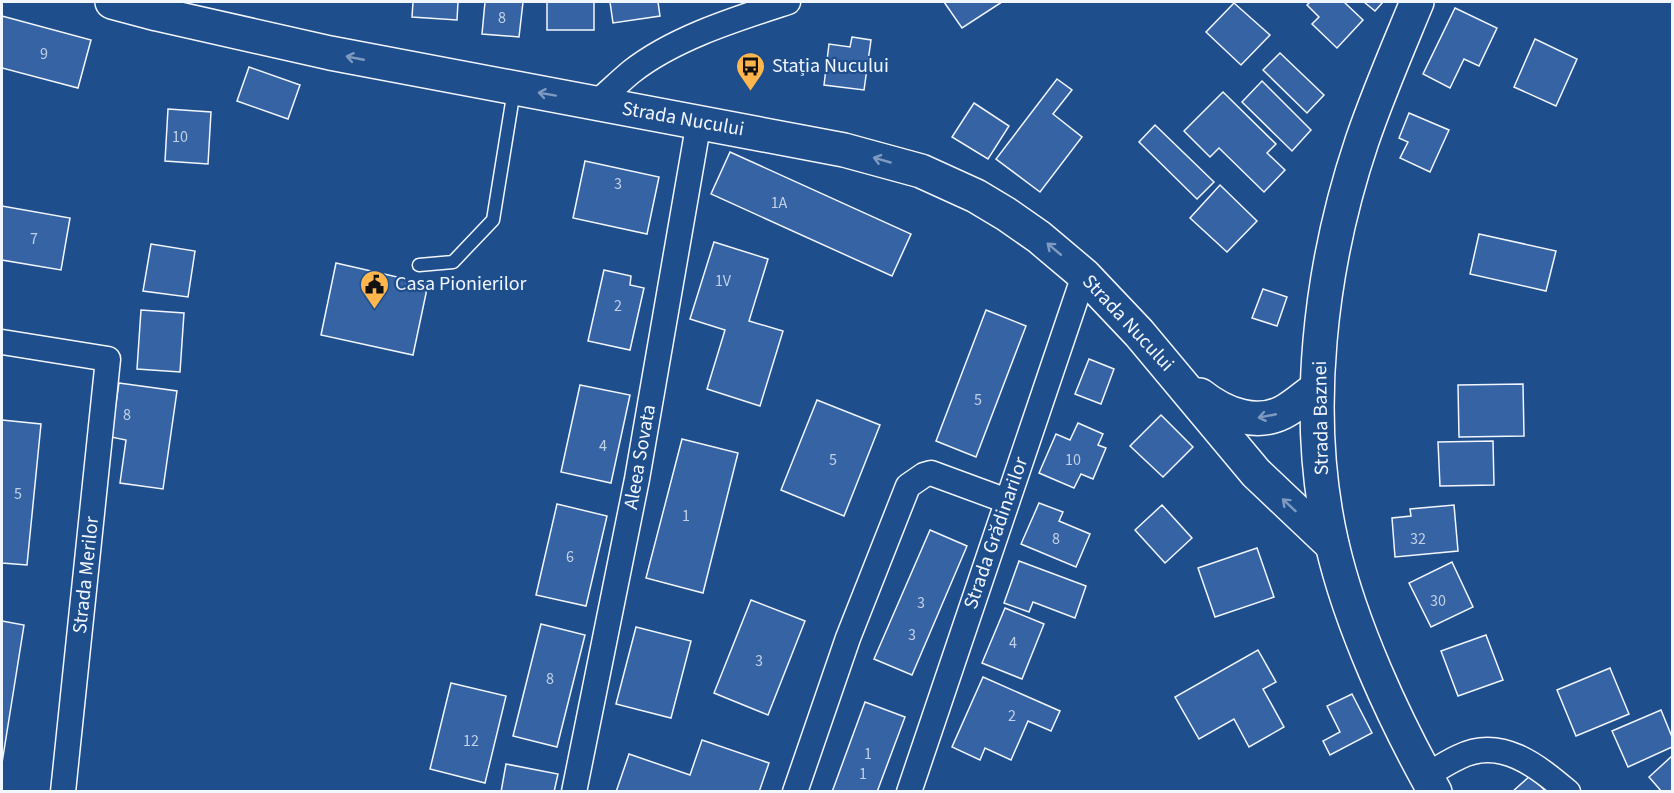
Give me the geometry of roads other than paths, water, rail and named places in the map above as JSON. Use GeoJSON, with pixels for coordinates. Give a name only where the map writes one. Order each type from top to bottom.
{"type":"FeatureCollection","features":[{"type":"Feature","properties":{"kind":"main road","name":"Strada Nucului"},"geometry":{"type":"LineString","coordinates":[[112,2],[330,53],[514,89],[699,121],[844,150],[921,171],[976,196],[1006,214],[1039,237],[1084,275],[1182,382],[1256,472],[1332,545]]}},
{"type":"Feature","properties":{"kind":"main road","name":"Strada Baznei"},"geometry":{"type":"LineString","coordinates":[[1418,2],[1362,142],[1341,214],[1328,287],[1317,388],[1323,492],[1332,545],[1371,658],[1394,712],[1431,784]]}},
{"type":"Feature","properties":{"kind":"main road","name":"Strada Nucului"},"geometry":{"type":"LineString","coordinates":[[1182,382],[1214,406],[1242,417],[1264,419],[1286,411],[1317,388]]}},
{"type":"Feature","properties":{"kind":"street"},"geometry":{"type":"LineString","coordinates":[[596,103],[631,72],[673,46],[743,17],[788,2]]}},
{"type":"Feature","properties":{"kind":"street","name":"Aleea Sovata"},"geometry":{"type":"LineString","coordinates":[[574,792],[637,479],[699,121]]}},
{"type":"Feature","properties":{"kind":"street","name":"Strada Grădinarilor"},"geometry":{"type":"LineString","coordinates":[[909,792],[1084,275]]}},
{"type":"Feature","properties":{"kind":"street","name":"Strada Merilor"},"geometry":{"type":"LineString","coordinates":[[2,342],[108,359],[63,792]]}},
{"type":"Feature","properties":{"kind":"street"},"geometry":{"type":"LineString","coordinates":[[795,792],[848,638],[908,486],[931,473],[1007,501]]}},
{"type":"Feature","properties":{"kind":"street"},"geometry":{"type":"LineString","coordinates":[[1431,784],[1461,756],[1490,749],[1511,752],[1538,767],[1568,792]]}},
{"type":"Feature","properties":{"kind":"lane"},"geometry":{"type":"LineString","coordinates":[[419,265],[453,262],[493,220],[514,89]]}},
{"type":"Feature","properties":{"kind":"place","name":"Stația Nucului"},"geometry":{"type":"Point","coordinates":[751,92]}},
{"type":"Feature","properties":{"kind":"place","name":"Casa Pionierilor"},"geometry":{"type":"Point","coordinates":[374,310]}}]}
